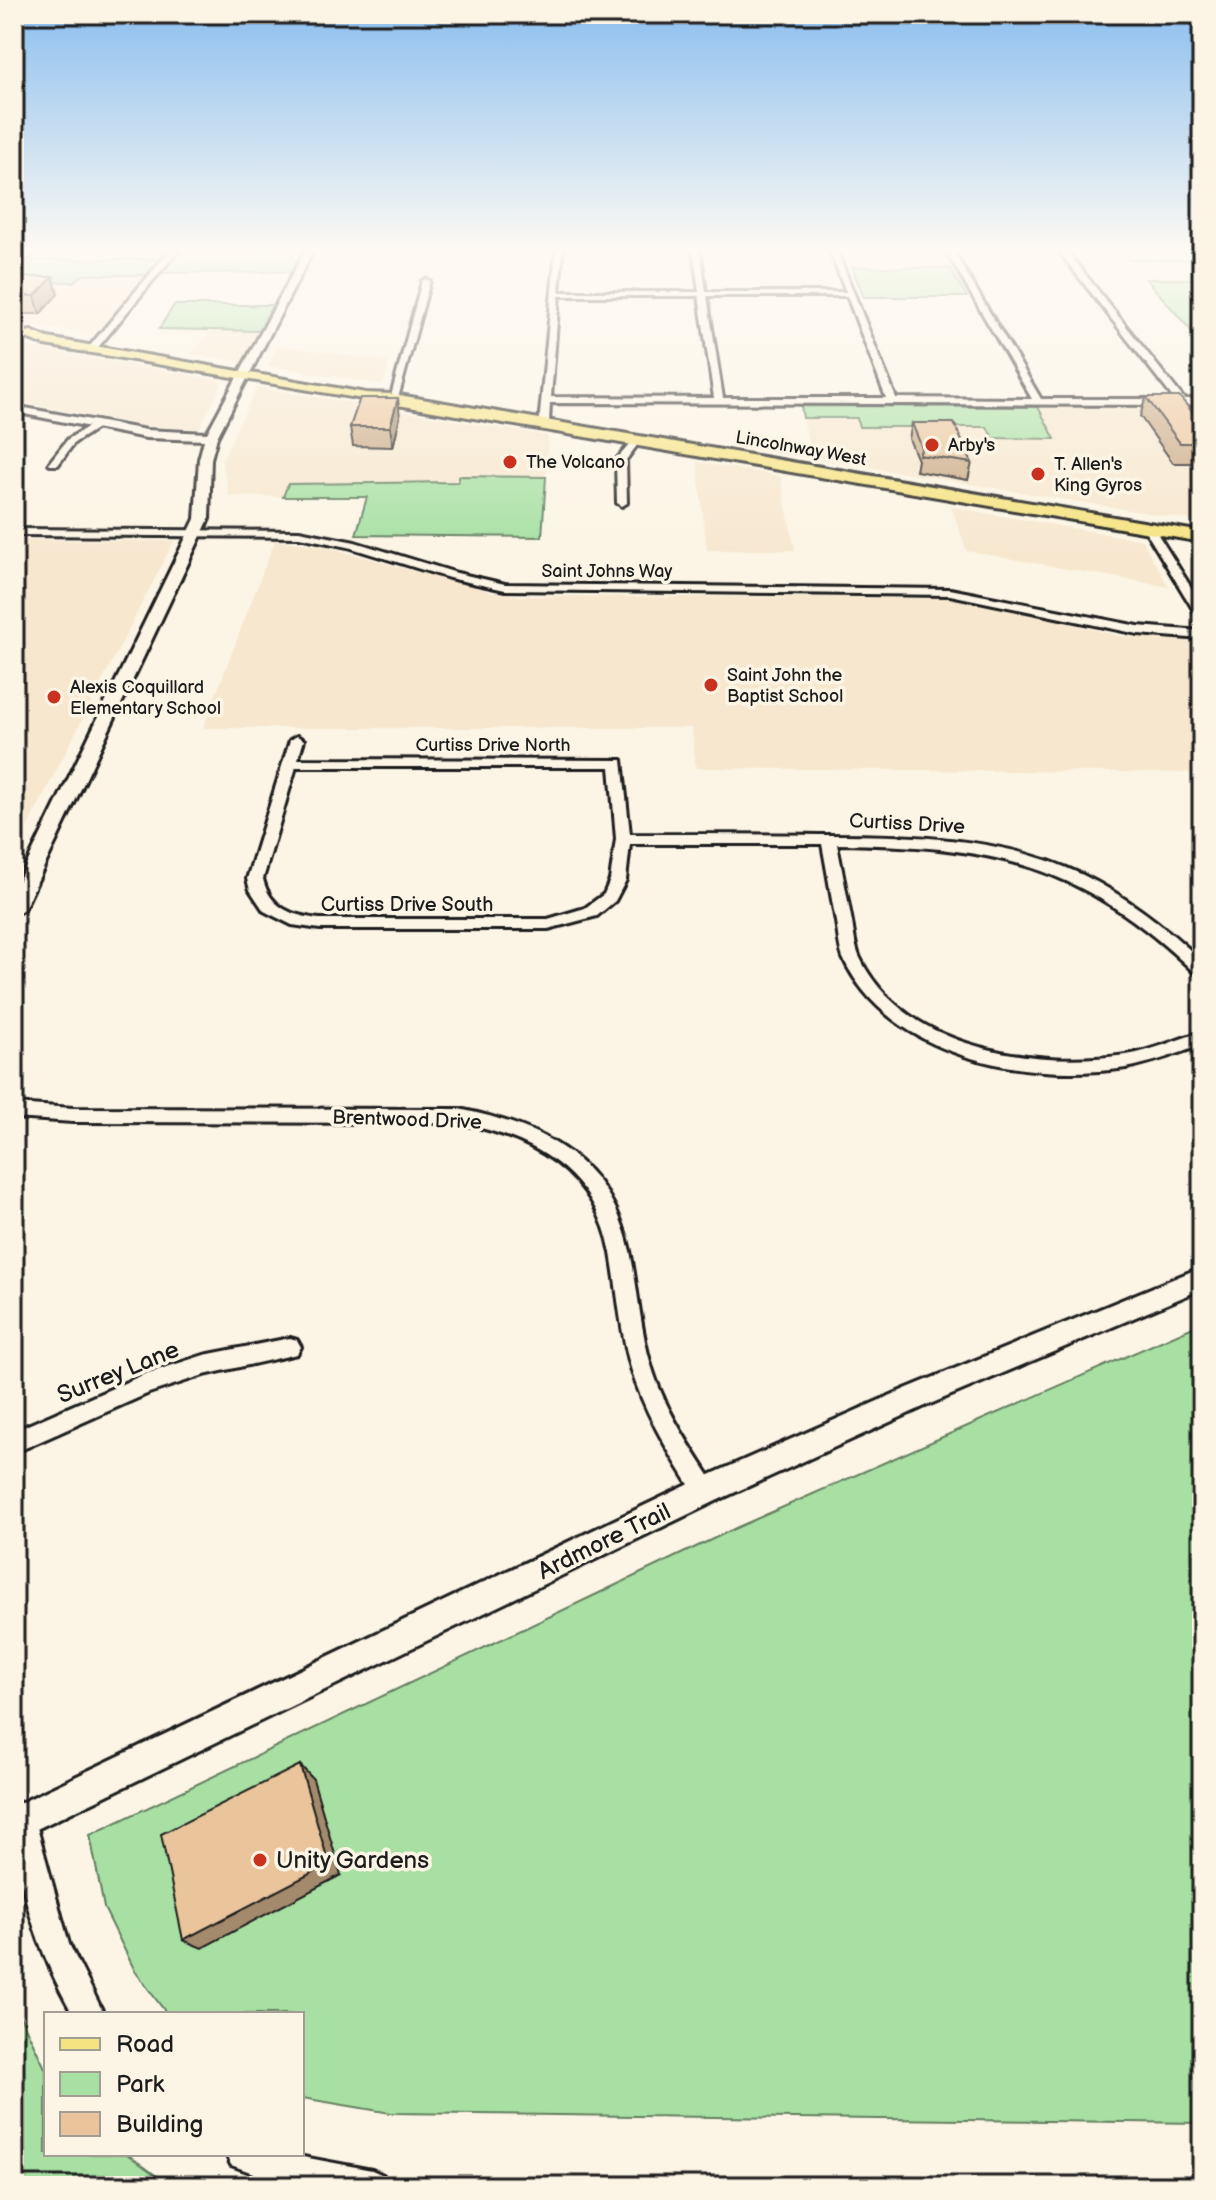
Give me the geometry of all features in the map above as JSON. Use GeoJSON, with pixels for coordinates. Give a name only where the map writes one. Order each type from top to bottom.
{"type":"FeatureCollection","features":[{"type":"Feature","properties":{"kind":"main road","name":"Lincolnway West"},"geometry":{"type":"LineString","coordinates":[[127,352],[366,397],[393,398],[1202,537]]}},
{"type":"Feature","properties":{"kind":"street"},"geometry":{"type":"LineString","coordinates":[[14,909],[196,533],[205,509],[203,459],[211,437],[257,352]]}},
{"type":"Feature","properties":{"kind":"street"},"geometry":{"type":"LineString","coordinates":[[393,398],[409,352]]}},
{"type":"Feature","properties":{"kind":"street"},"geometry":{"type":"LineString","coordinates":[[544,424],[550,352]]}},
{"type":"Feature","properties":{"kind":"street"},"geometry":{"type":"LineString","coordinates":[[712,352],[719,400]]}},
{"type":"Feature","properties":{"kind":"street"},"geometry":{"type":"LineString","coordinates":[[873,352],[892,401]]}},
{"type":"Feature","properties":{"kind":"street"},"geometry":{"type":"LineString","coordinates":[[1009,352],[1038,401]]}},
{"type":"Feature","properties":{"kind":"street"},"geometry":{"type":"LineString","coordinates":[[1142,352],[1181,402]]}},
{"type":"Feature","properties":{"kind":"street"},"geometry":{"type":"LineString","coordinates":[[546,400],[1202,402]]}},
{"type":"Feature","properties":{"kind":"street"},"geometry":{"type":"LineString","coordinates":[[14,409],[146,434],[211,437]]}},
{"type":"Feature","properties":{"kind":"street"},"geometry":{"type":"LineString","coordinates":[[54,463],[71,441],[97,425]]}},
{"type":"Feature","properties":{"kind":"street"},"geometry":{"type":"LineString","coordinates":[[622,503],[621,460],[636,440]]}},
{"type":"Feature","properties":{"kind":"street"},"geometry":{"type":"LineString","coordinates":[[1148,527],[1202,614]]}},
{"type":"Feature","properties":{"kind":"street","name":"Saint Johns Way"},"geometry":{"type":"LineString","coordinates":[[14,532],[280,533],[329,538],[469,580],[505,587],[950,592],[996,598],[1122,628],[1202,635]]}},
{"type":"Feature","properties":{"kind":"street","name":"Curtiss Drive South"},"geometry":{"type":"LineString","coordinates":[[297,740],[255,879],[256,890],[270,909],[299,921],[535,925],[567,921],[591,912],[610,897],[618,880],[623,839]]}},
{"type":"Feature","properties":{"kind":"street","name":"Curtiss Drive North"},"geometry":{"type":"LineString","coordinates":[[291,763],[617,763],[623,839]]}},
{"type":"Feature","properties":{"kind":"street","name":"Curtiss Drive"},"geometry":{"type":"LineString","coordinates":[[623,839],[938,841],[995,851],[1033,862],[1112,897],[1157,930],[1202,970]]}},
{"type":"Feature","properties":{"kind":"street"},"geometry":{"type":"LineString","coordinates":[[829,840],[850,955],[856,972],[882,1005],[920,1030],[1000,1057],[1050,1065],[1125,1061],[1202,1038]]}},
{"type":"Feature","properties":{"kind":"street","name":"Brentwood Drive"},"geometry":{"type":"LineString","coordinates":[[14,1111],[73,1115],[459,1116],[504,1125],[544,1142],[588,1178],[610,1218],[620,1251],[633,1337],[642,1372],[672,1437],[706,1491]]}},
{"type":"Feature","properties":{"kind":"street","name":"Ardmore Trail"},"geometry":{"type":"LineString","coordinates":[[18,1821],[706,1491],[914,1398],[1202,1278]]}},
{"type":"Feature","properties":{"kind":"street","name":"Surrey Lane"},"geometry":{"type":"LineString","coordinates":[[14,1442],[145,1384],[204,1365],[290,1347]]}},
{"type":"Feature","properties":{"kind":"street"},"geometry":{"type":"LineString","coordinates":[[18,1821],[56,1949],[88,2012]]}},
{"type":"Feature","properties":{"kind":"street"},"geometry":{"type":"LineString","coordinates":[[247,2156],[275,2168],[323,2181],[372,2186]]}},
{"type":"Feature","properties":{"kind":"shaded area"},"geometry":{"type":"Polygon","coordinates":[[[14,352],[58,352],[219,380],[222,385],[199,429],[143,426],[14,401],[14,352]]]}},
{"type":"Feature","properties":{"kind":"shaded area"},"geometry":{"type":"Polygon","coordinates":[[[192,352],[249,352],[241,362],[190,354],[192,352]]]}},
{"type":"Feature","properties":{"kind":"shaded area"},"geometry":{"type":"Polygon","coordinates":[[[275,352],[325,352],[390,361],[383,385],[268,366],[275,352]]]}},
{"type":"Feature","properties":{"kind":"shaded area"},"geometry":{"type":"Polygon","coordinates":[[[257,387],[548,436],[546,477],[460,476],[458,482],[288,484],[283,497],[229,496],[222,460],[257,387]]]}},
{"type":"Feature","properties":{"kind":"shaded area"},"geometry":{"type":"Polygon","coordinates":[[[1038,407],[1202,408],[1202,522],[812,458],[803,418],[857,418],[859,427],[988,427],[1054,438],[1038,407]]]}},
{"type":"Feature","properties":{"kind":"shaded area"},"geometry":{"type":"Polygon","coordinates":[[[697,462],[780,476],[795,550],[707,550],[697,462]]]}},
{"type":"Feature","properties":{"kind":"shaded area"},"geometry":{"type":"Polygon","coordinates":[[[951,507],[1142,540],[1169,587],[967,551],[951,507]]]}},
{"type":"Feature","properties":{"kind":"shaded area","name":"Alexis Coquillard Elementary School"},"geometry":{"type":"Polygon","coordinates":[[[14,540],[174,541],[14,853],[14,540]]]}},
{"type":"Feature","properties":{"kind":"shaded area","name":"Saint John the Baptist School"},"geometry":{"type":"Polygon","coordinates":[[[275,540],[323,546],[491,592],[521,596],[954,598],[992,604],[1119,636],[1202,642],[1202,773],[696,768],[692,728],[203,728],[275,540]]]}},
{"type":"Feature","properties":{"kind":"green space"},"geometry":{"type":"Polygon","coordinates":[[[801,406],[1038,407],[1055,439],[993,438],[987,427],[859,427],[857,418],[803,418],[801,406]]]}},
{"type":"Feature","properties":{"kind":"green space"},"geometry":{"type":"Polygon","coordinates":[[[459,476],[546,477],[542,537],[356,535],[367,497],[283,497],[288,484],[458,482],[459,476]]]}},
{"type":"Feature","properties":{"kind":"green space"},"geometry":{"type":"Polygon","coordinates":[[[1202,1323],[1202,2123],[391,2113],[304,2098],[304,2012],[166,2012],[135,1971],[104,1908],[90,1835],[738,1527],[1202,1323]]]}},
{"type":"Feature","properties":{"kind":"green space"},"geometry":{"type":"Polygon","coordinates":[[[14,2003],[44,2066],[44,2156],[130,2156],[170,2186],[14,2186],[14,2003]]]}},
{"type":"Feature","properties":{"kind":"building"},"geometry":{"type":"Polygon","coordinates":[[[1146,397],[1180,397],[1202,424],[1202,443],[1180,443],[1146,397]]]}},
{"type":"Feature","properties":{"kind":"building"},"geometry":{"type":"Polygon","coordinates":[[[360,398],[398,398],[390,427],[350,427],[360,398]]]}},
{"type":"Feature","properties":{"kind":"building"},"geometry":{"type":"Polygon","coordinates":[[[912,423],[954,423],[972,463],[919,455],[922,448],[912,423]]]}},
{"type":"Feature","properties":{"kind":"building","name":"Unity Gardens"},"geometry":{"type":"Polygon","coordinates":[[[300,1765],[329,1864],[183,1940],[161,1834],[300,1765]]]}},
{"type":"Feature","properties":{"kind":"place","name":"Arby's"},"geometry":{"type":"Point","coordinates":[932,445]}},
{"type":"Feature","properties":{"kind":"place","name":"The Volcano"},"geometry":{"type":"Point","coordinates":[510,462]}},
{"type":"Feature","properties":{"kind":"place","name":"T. Allen's King Gyros"},"geometry":{"type":"Point","coordinates":[1038,474]}},
{"type":"Feature","properties":{"kind":"place","name":"Saint John the Baptist School"},"geometry":{"type":"Point","coordinates":[711,685]}},
{"type":"Feature","properties":{"kind":"place","name":"Alexis Coquillard Elementary School"},"geometry":{"type":"Point","coordinates":[54,697]}},
{"type":"Feature","properties":{"kind":"place","name":"Unity Gardens"},"geometry":{"type":"Point","coordinates":[260,1860]}}]}
